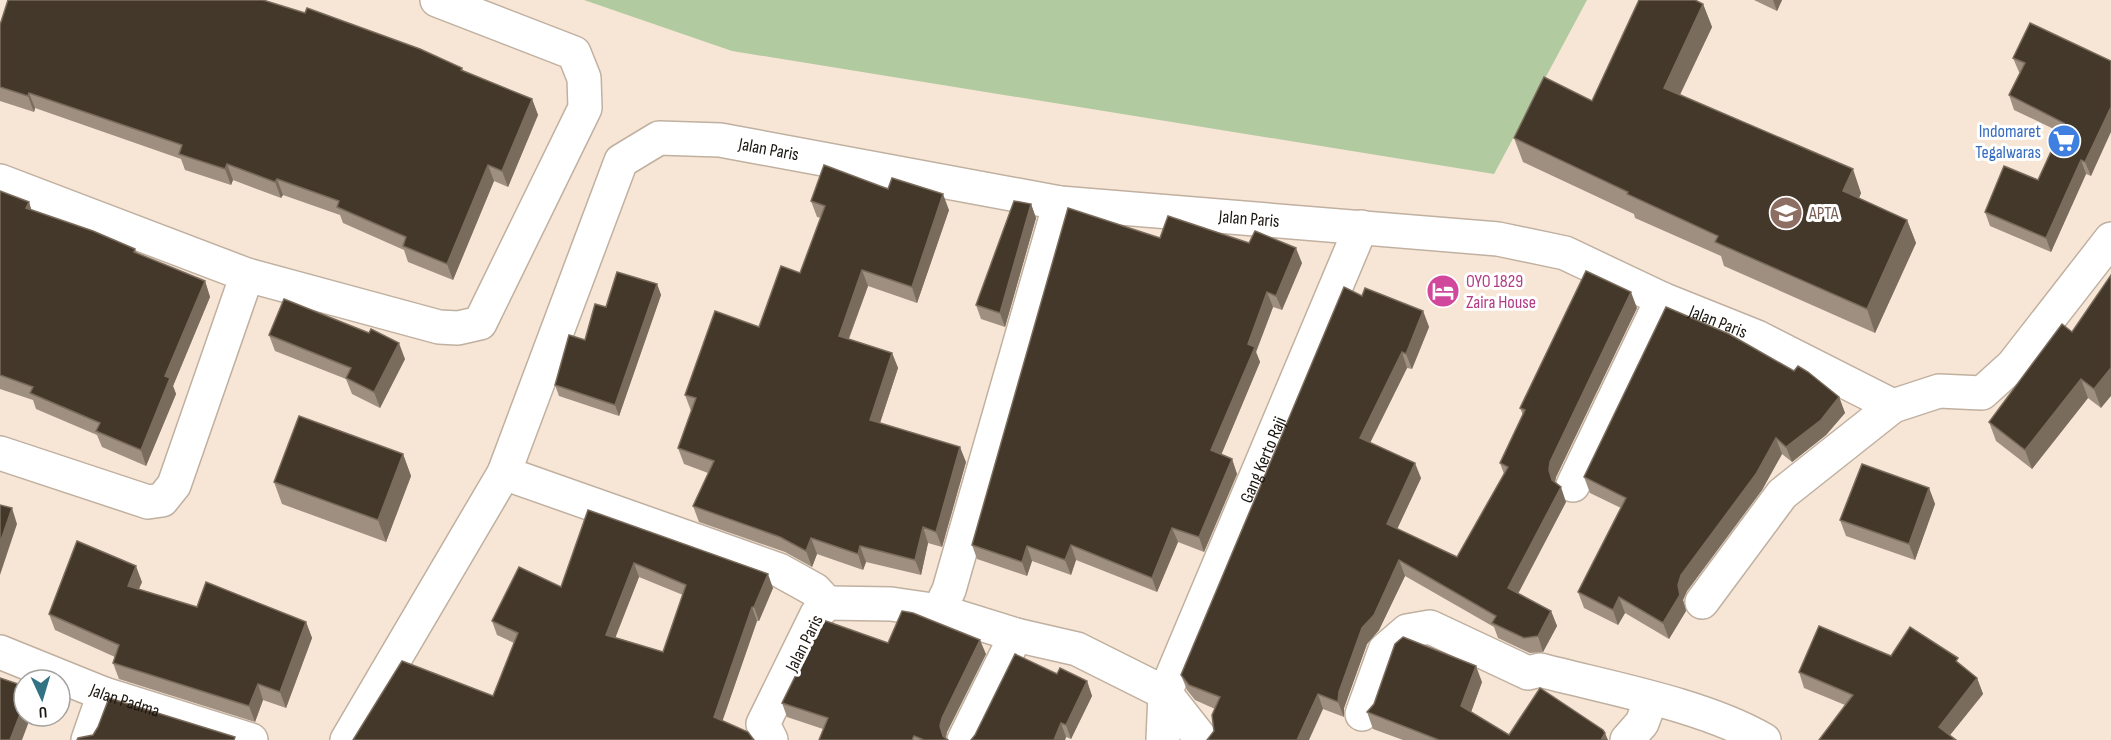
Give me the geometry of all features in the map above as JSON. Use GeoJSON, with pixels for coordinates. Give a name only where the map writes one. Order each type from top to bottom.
{"type":"FeatureCollection","features":[{"type":"Feature","properties":{"kind":"street"},"geometry":{"type":"LineString","coordinates":[[0,181],[247,276],[439,327],[458,328],[480,323],[585,108],[584,78],[573,53],[437,0]]}},
{"type":"Feature","properties":{"kind":"street","name":"Jalan Paris"},"geometry":{"type":"LineString","coordinates":[[347,740],[504,473],[621,161],[659,138],[720,140],[1060,203],[1498,239],[1565,253],[1662,299],[1757,337],[1893,405]]}},
{"type":"Feature","properties":{"kind":"street"},"geometry":{"type":"LineString","coordinates":[[939,611],[949,590],[1060,203]]}},
{"type":"Feature","properties":{"kind":"street","name":"Gang Kerto Raji"},"geometry":{"type":"LineString","coordinates":[[1165,693],[1361,227]]}},
{"type":"Feature","properties":{"kind":"street"},"geometry":{"type":"LineString","coordinates":[[1702,602],[1782,494],[1893,405],[1939,391],[1982,393],[2013,365],[2111,238]]}},
{"type":"Feature","properties":{"kind":"street"},"geometry":{"type":"LineString","coordinates":[[0,453],[148,502],[162,500],[174,485],[247,276]]}},
{"type":"Feature","properties":{"kind":"street"},"geometry":{"type":"LineString","coordinates":[[1573,485],[1662,299]]}},
{"type":"Feature","properties":{"kind":"street","name":"Jalan Paris"},"geometry":{"type":"LineString","coordinates":[[504,473],[779,570],[815,590],[826,603],[818,614],[764,724],[771,740]]}},
{"type":"Feature","properties":{"kind":"street"},"geometry":{"type":"LineString","coordinates":[[826,603],[891,604],[939,611],[1016,635],[1077,649],[1165,693],[1202,740]]}},
{"type":"Feature","properties":{"kind":"street"},"geometry":{"type":"LineString","coordinates":[[1362,714],[1385,650],[1407,631],[1430,627],[1528,673],[1540,670],[1651,699],[1741,727],[1764,740]]}},
{"type":"Feature","properties":{"kind":"street"},"geometry":{"type":"LineString","coordinates":[[964,740],[1016,635]]}},
{"type":"Feature","properties":{"kind":"street","name":"Jalan Padma"},"geometry":{"type":"LineString","coordinates":[[0,652],[104,694],[251,740]]}},
{"type":"Feature","properties":{"kind":"street"},"geometry":{"type":"LineString","coordinates":[[1163,740],[1165,693]]}},
{"type":"Feature","properties":{"kind":"street"},"geometry":{"type":"LineString","coordinates":[[88,740],[104,694]]}},
{"type":"Feature","properties":{"kind":"street"},"geometry":{"type":"LineString","coordinates":[[1627,740],[1642,723],[1651,699]]}},
{"type":"Feature","properties":{"kind":"green space"},"geometry":{"type":"Polygon","coordinates":[[[584,0],[1587,0],[1494,174],[732,51],[584,0]]]}},
{"type":"Feature","properties":{"kind":"building"},"geometry":{"type":"Polygon","coordinates":[[[8,0],[263,0],[305,13],[307,8],[420,49],[462,68],[461,70],[532,99],[502,171],[488,165],[447,264],[403,246],[406,237],[337,207],[339,201],[277,179],[275,182],[227,164],[225,169],[179,154],[182,145],[29,93],[28,96],[0,87],[0,25],[8,0]]]}},
{"type":"Feature","properties":{"kind":"building"},"geometry":{"type":"Polygon","coordinates":[[[1639,0],[1695,0],[1703,4],[1664,88],[1853,169],[1843,191],[1907,220],[1867,309],[1715,242],[1718,236],[1514,138],[1544,77],[1592,101],[1639,0]]]}},
{"type":"Feature","properties":{"kind":"building"},"geometry":{"type":"Polygon","coordinates":[[[2030,23],[2111,61],[2111,107],[2085,162],[2081,160],[2046,238],[1985,212],[2004,166],[2038,180],[2064,123],[2009,95],[2025,63],[2013,58],[2030,23]]]}},
{"type":"Feature","properties":{"kind":"building"},"geometry":{"type":"Polygon","coordinates":[[[824,165],[888,189],[892,178],[943,194],[912,287],[862,270],[839,336],[892,353],[870,420],[960,447],[936,532],[923,527],[915,560],[860,546],[858,554],[811,538],[806,551],[780,537],[693,506],[714,461],[678,448],[696,398],[685,395],[715,311],[759,327],[781,266],[800,273],[825,206],[811,201],[824,165]]]}},
{"type":"Feature","properties":{"kind":"building"},"geometry":{"type":"Polygon","coordinates":[[[0,191],[29,202],[26,208],[93,231],[135,249],[134,252],[205,281],[165,376],[170,378],[141,450],[96,431],[100,423],[30,393],[33,387],[0,375],[0,191]]]}},
{"type":"Feature","properties":{"kind":"building"},"geometry":{"type":"Polygon","coordinates":[[[1014,201],[1031,204],[1000,313],[976,305],[1014,201]]]}},
{"type":"Feature","properties":{"kind":"building"},"geometry":{"type":"Polygon","coordinates":[[[1068,208],[1160,238],[1168,216],[1249,243],[1255,231],[1296,248],[1276,296],[1267,292],[1248,344],[1255,347],[1211,450],[1232,459],[1199,537],[1172,528],[1152,578],[1071,545],[1065,560],[1027,546],[1022,562],[972,545],[1068,208]]]}},
{"type":"Feature","properties":{"kind":"building"},"geometry":{"type":"Polygon","coordinates":[[[1586,271],[1631,292],[1550,462],[1549,470],[1552,480],[1561,487],[1508,588],[1551,611],[1538,636],[1524,638],[1492,623],[1496,616],[1399,560],[1374,615],[1362,628],[1339,692],[1338,702],[1318,694],[1297,740],[1207,740],[1214,731],[1212,715],[1220,697],[1189,685],[1181,675],[1344,287],[1362,296],[1365,288],[1423,311],[1406,354],[1402,352],[1360,438],[1415,463],[1387,524],[1457,557],[1508,467],[1500,463],[1525,410],[1520,408],[1586,271]]]}},
{"type":"Feature","properties":{"kind":"building"},"geometry":{"type":"Polygon","coordinates":[[[617,272],[657,284],[615,405],[555,385],[569,335],[585,340],[595,304],[606,307],[617,272]]]}},
{"type":"Feature","properties":{"kind":"building"},"geometry":{"type":"Polygon","coordinates":[[[2111,275],[2111,368],[2094,389],[2081,379],[2025,450],[1989,422],[2062,324],[2072,332],[2111,275]]]}},
{"type":"Feature","properties":{"kind":"building"},"geometry":{"type":"Polygon","coordinates":[[[284,299],[369,333],[371,329],[399,343],[374,392],[346,378],[351,368],[269,335],[284,299]]]}},
{"type":"Feature","properties":{"kind":"building"},"geometry":{"type":"Polygon","coordinates":[[[1666,307],[1729,334],[1794,371],[1798,366],[1839,397],[1821,420],[1786,447],[1776,438],[1756,474],[1681,575],[1678,585],[1680,595],[1663,623],[1619,597],[1613,610],[1578,592],[1626,498],[1584,477],[1666,307]]]}},
{"type":"Feature","properties":{"kind":"building"},"geometry":{"type":"Polygon","coordinates":[[[299,416],[403,454],[378,520],[274,482],[299,416]]]}},
{"type":"Feature","properties":{"kind":"building"},"geometry":{"type":"Polygon","coordinates":[[[1862,464],[1929,488],[1909,544],[1840,520],[1862,464]]]}},
{"type":"Feature","properties":{"kind":"building"},"geometry":{"type":"Polygon","coordinates":[[[0,505],[12,508],[0,543],[0,505]]]}},
{"type":"Feature","properties":{"kind":"building"},"geometry":{"type":"Polygon","coordinates":[[[588,510],[768,574],[752,607],[714,717],[748,732],[754,740],[353,740],[402,661],[493,696],[518,633],[492,621],[519,567],[561,587],[588,510]],[[634,563],[606,635],[663,652],[686,585],[634,563]]]}},
{"type":"Feature","properties":{"kind":"building"},"geometry":{"type":"Polygon","coordinates":[[[77,541],[136,566],[128,586],[197,607],[206,582],[306,622],[280,692],[258,684],[249,706],[113,663],[119,645],[49,614],[77,541]]]}},
{"type":"Feature","properties":{"kind":"building"},"geometry":{"type":"Polygon","coordinates":[[[902,611],[913,613],[980,640],[942,718],[940,726],[943,736],[948,740],[924,740],[914,736],[912,740],[819,740],[828,718],[782,703],[823,620],[888,643],[902,611]]]}},
{"type":"Feature","properties":{"kind":"building"},"geometry":{"type":"Polygon","coordinates":[[[1819,626],[1891,656],[1910,627],[1958,658],[1956,661],[1977,678],[1939,727],[1956,740],[1819,740],[1853,695],[1799,672],[1819,626]]]}},
{"type":"Feature","properties":{"kind":"building"},"geometry":{"type":"Polygon","coordinates":[[[1403,637],[1476,666],[1461,706],[1509,735],[1540,688],[1605,733],[1601,740],[1439,740],[1367,712],[1374,704],[1395,644],[1403,637]]]}},
{"type":"Feature","properties":{"kind":"building"},"geometry":{"type":"Polygon","coordinates":[[[1015,654],[1057,674],[1060,668],[1087,681],[1066,725],[1061,723],[1054,740],[971,740],[975,735],[1015,654]]]}},
{"type":"Feature","properties":{"kind":"building"},"geometry":{"type":"Polygon","coordinates":[[[0,678],[12,682],[12,728],[15,728],[10,740],[0,740],[0,678]]]}},
{"type":"Feature","properties":{"kind":"building"},"geometry":{"type":"Polygon","coordinates":[[[109,698],[235,737],[234,740],[77,740],[93,735],[109,698]]]}},
{"type":"Feature","properties":{"kind":"place","name":"Indomaret Tegalwaras"},"geometry":{"type":"Point","coordinates":[2064,141]}},
{"type":"Feature","properties":{"kind":"place","name":"APTA"},"geometry":{"type":"Point","coordinates":[1786,213]}},
{"type":"Feature","properties":{"kind":"place","name":"OYO 1829 Zaira House"},"geometry":{"type":"Point","coordinates":[1443,291]}}]}
